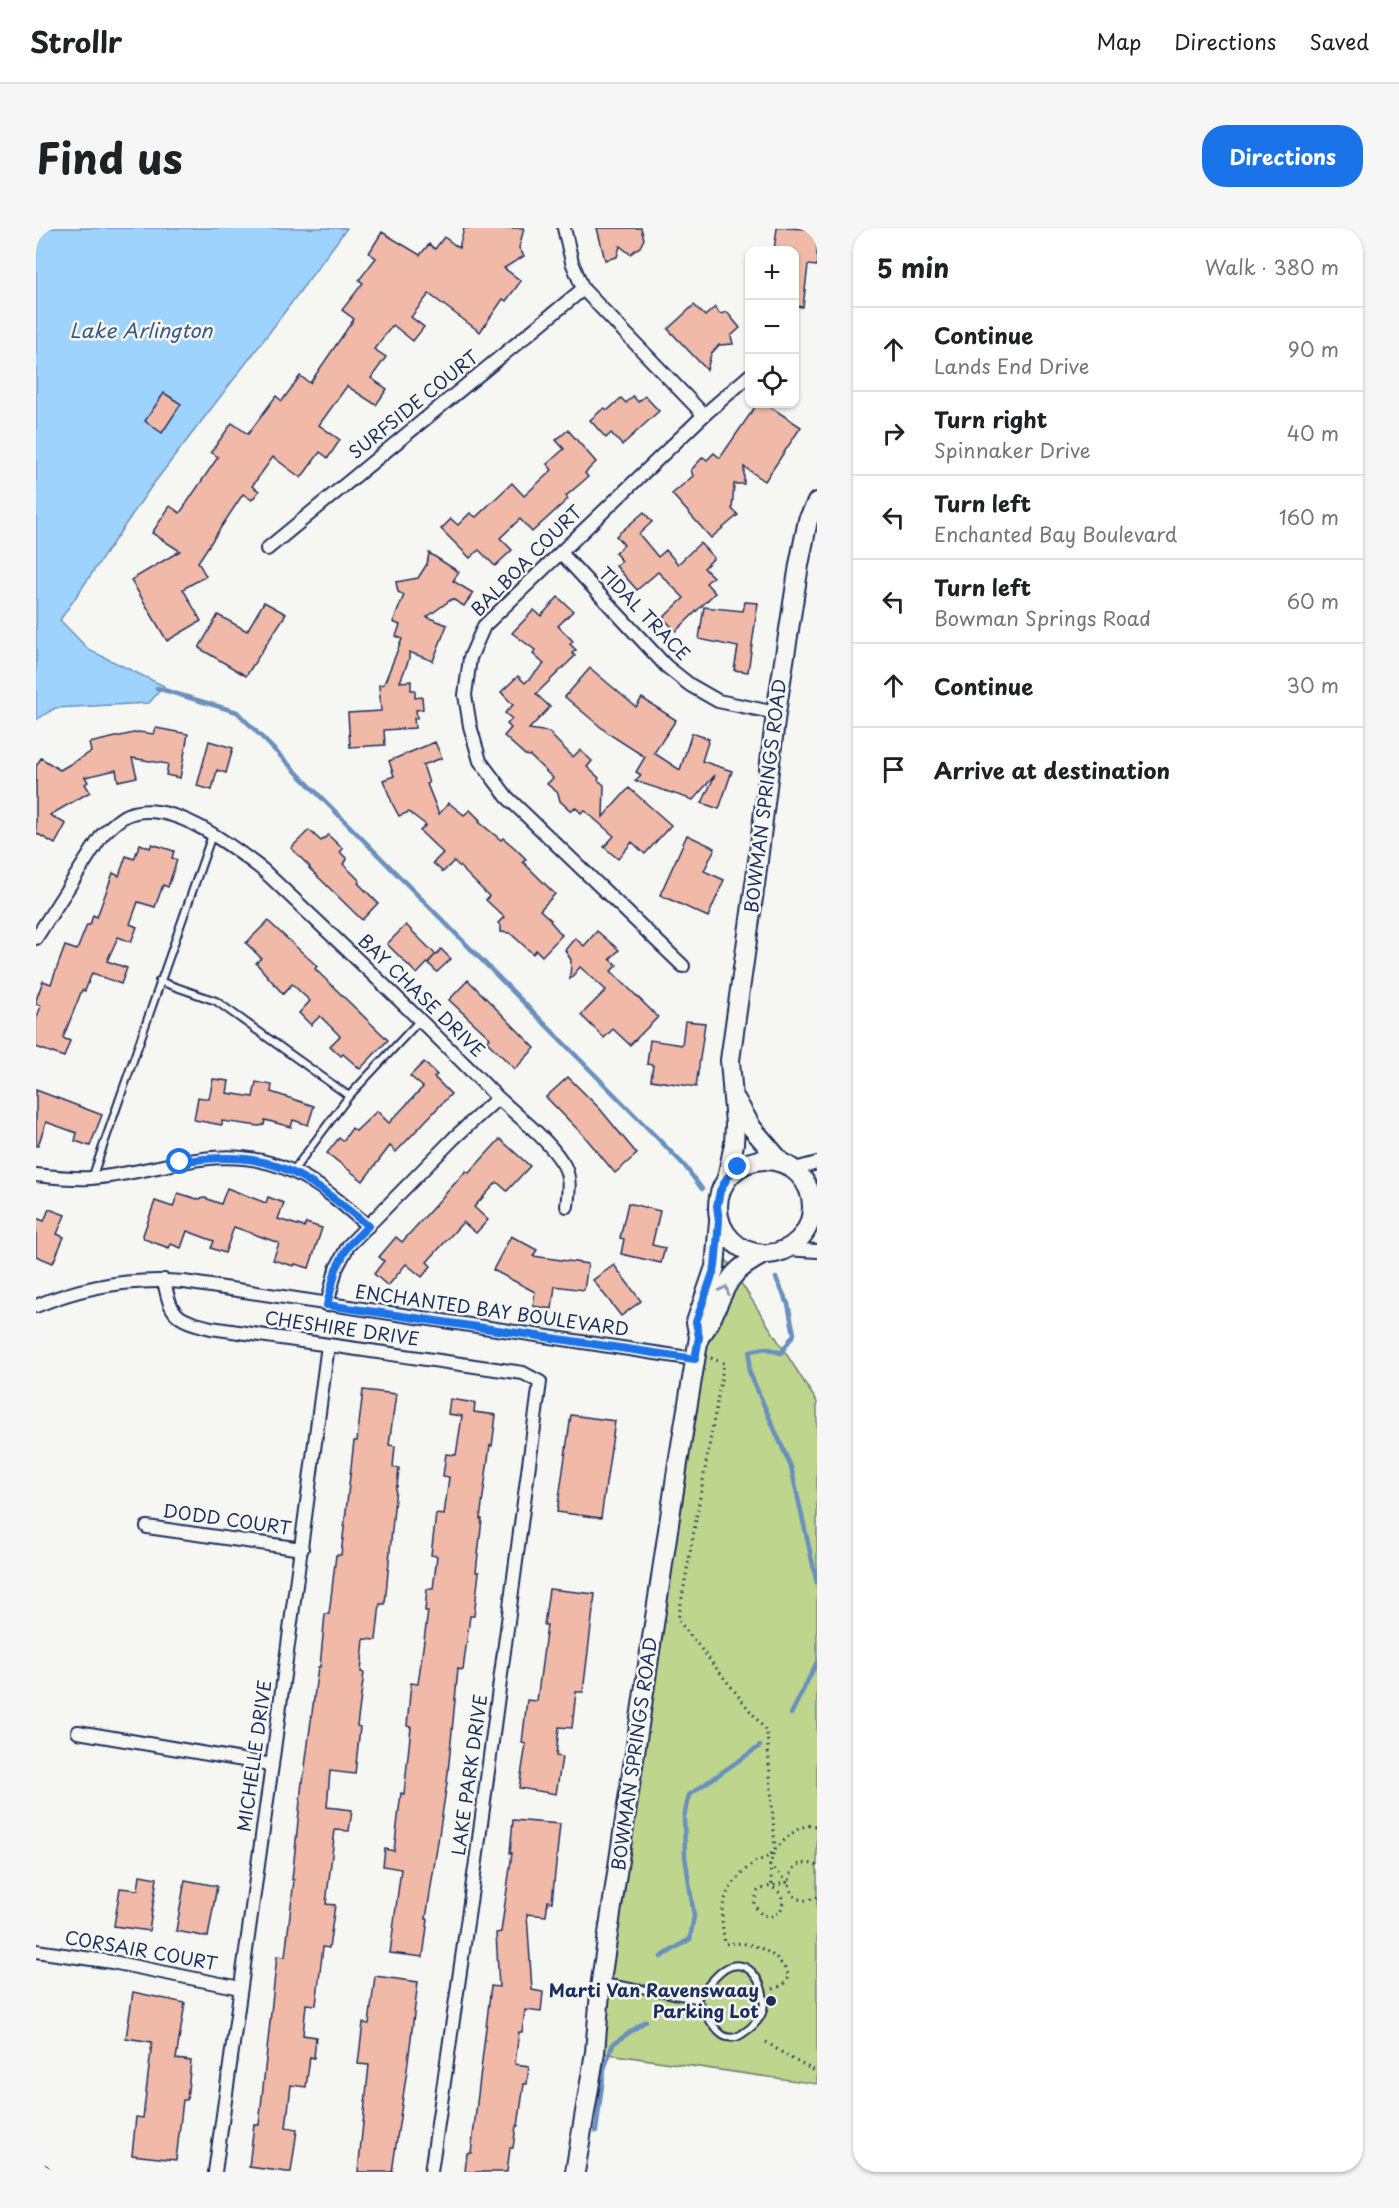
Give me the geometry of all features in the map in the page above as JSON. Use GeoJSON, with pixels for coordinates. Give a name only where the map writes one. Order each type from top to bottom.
{"type":"FeatureCollection","features":[{"type":"Feature","properties":{"kind":"street"},"geometry":{"type":"LineString","coordinates":[[564,228],[572,262],[583,289],[704,415]]}},
{"type":"Feature","properties":{"kind":"street","name":"SURFSIDE COURT"},"geometry":{"type":"LineString","coordinates":[[267,549],[583,289]]}},
{"type":"Feature","properties":{"kind":"street","name":"BALBOA COURT"},"geometry":{"type":"LineString","coordinates":[[683,966],[507,797],[480,761],[472,735],[465,695],[470,658],[484,626],[704,415],[745,379]]}},
{"type":"Feature","properties":{"kind":"street","name":"BOWMAN SPRINGS ROAD"},"geometry":{"type":"LineString","coordinates":[[727,1178],[734,1144],[735,1124],[730,1060],[776,713],[799,565],[808,520],[817,502]]}},
{"type":"Feature","properties":{"kind":"street","name":"TIDAL TRACE"},"geometry":{"type":"LineString","coordinates":[[561,553],[666,666],[690,685],[718,701],[776,713]]}},
{"type":"Feature","properties":{"kind":"street","name":"BAY CHASE DRIVE"},"geometry":{"type":"LineString","coordinates":[[36,938],[102,835],[128,815],[147,812],[162,813],[188,821],[264,870],[421,1019],[498,1098],[548,1145],[568,1173],[567,1206]]}},
{"type":"Feature","properties":{"kind":"street","name":"BOWMAN SPRINGS ROAD"},"geometry":{"type":"LineString","coordinates":[[733,1093],[752,1128],[788,1166]]}},
{"type":"Feature","properties":{"kind":"street"},"geometry":{"type":"LineString","coordinates":[[327,1305],[336,1269],[348,1246],[454,1138],[498,1098]]}},
{"type":"Feature","properties":{"kind":"street"},"geometry":{"type":"LineString","coordinates":[[36,1175],[92,1178],[207,1157],[254,1159],[293,1171],[312,1181],[368,1226]]}},
{"type":"Feature","properties":{"kind":"street"},"geometry":{"type":"LineString","coordinates":[[766,1159],[788,1166],[805,1180],[815,1206],[808,1226],[799,1240],[785,1249],[770,1254],[753,1253],[738,1246],[726,1234],[719,1221],[718,1198],[727,1178],[738,1167],[751,1161],[766,1159]]}},
{"type":"Feature","properties":{"kind":"street"},"geometry":{"type":"LineString","coordinates":[[788,1166],[817,1163]]}},
{"type":"Feature","properties":{"kind":"street","name":"BOWMAN SPRINGS ROAD"},"geometry":{"type":"LineString","coordinates":[[575,2172],[595,2052],[601,1981],[700,1357],[696,1322],[715,1267],[719,1221]]}},
{"type":"Feature","properties":{"kind":"street"},"geometry":{"type":"LineString","coordinates":[[785,1249],[817,1251]]}},
{"type":"Feature","properties":{"kind":"street","name":"BOWMAN SPRINGS ROAD"},"geometry":{"type":"LineString","coordinates":[[699,1337],[709,1327],[733,1276],[747,1263],[764,1254]]}},
{"type":"Feature","properties":{"kind":"street","name":"ENCHANTED BAY BOULEVARD"},"geometry":{"type":"LineString","coordinates":[[36,1306],[93,1287],[164,1280],[700,1357]]}},
{"type":"Feature","properties":{"kind":"street","name":"CHESHIRE DRIVE"},"geometry":{"type":"LineString","coordinates":[[164,1280],[168,1301],[176,1315],[191,1323],[211,1328],[523,1373],[540,1382]]}},
{"type":"Feature","properties":{"kind":"street","name":"MICHELLE DRIVE"},"geometry":{"type":"LineString","coordinates":[[215,2172],[302,1549],[328,1345]]}},
{"type":"Feature","properties":{"kind":"street","name":"LAKE PARK DRIVE"},"geometry":{"type":"LineString","coordinates":[[431,2172],[479,1838],[540,1382]]}},
{"type":"Feature","properties":{"kind":"street","name":"DODD COURT"},"geometry":{"type":"LineString","coordinates":[[147,1527],[302,1549]]}},
{"type":"Feature","properties":{"kind":"street"},"geometry":{"type":"LineString","coordinates":[[78,1732],[272,1765]]}},
{"type":"Feature","properties":{"kind":"street","name":"CORSAIR COURT"},"geometry":{"type":"LineString","coordinates":[[36,1951],[112,1962],[240,1988]]}},
{"type":"Feature","properties":{"kind":"street"},"geometry":{"type":"LineString","coordinates":[[36,2171],[43,2172]]}},
{"type":"Feature","properties":{"kind":"lane"},"geometry":{"type":"LineString","coordinates":[[92,1178],[159,981],[212,835]]}},
{"type":"Feature","properties":{"kind":"lane"},"geometry":{"type":"LineString","coordinates":[[159,981],[216,1001],[350,1096]]}},
{"type":"Feature","properties":{"kind":"lane"},"geometry":{"type":"LineString","coordinates":[[293,1171],[350,1096],[421,1019]]}},
{"type":"Feature","properties":{"kind":"lane"},"geometry":{"type":"LineString","coordinates":[[601,1981],[696,1999],[721,2034],[731,2038],[738,2037],[755,2024],[762,2011],[763,1993],[760,1981],[751,1971],[741,1966],[732,1966],[724,1970],[696,1999]]}},
{"type":"Feature","properties":{"kind":"path"},"geometry":{"type":"LineString","coordinates":[[700,1357],[724,1363],[678,1620],[767,1732],[775,1848],[770,1865],[772,1887],[780,1893],[783,1903],[775,1915],[766,1916],[757,1910],[754,1900],[761,1889],[772,1887],[788,1882]]}},
{"type":"Feature","properties":{"kind":"path"},"geometry":{"type":"LineString","coordinates":[[763,1993],[784,1985],[789,1976],[787,1970],[773,1956],[752,1943],[725,1944],[723,1903],[736,1879],[758,1860],[767,1857],[775,1848],[804,1827],[817,1826]]}},
{"type":"Feature","properties":{"kind":"path"},"geometry":{"type":"LineString","coordinates":[[788,1882],[796,1867],[807,1863],[817,1866]]}},
{"type":"Feature","properties":{"kind":"path"},"geometry":{"type":"LineString","coordinates":[[770,1865],[788,1882],[793,1894],[798,1898],[810,1900],[817,1898]]}},
{"type":"Feature","properties":{"kind":"path"},"geometry":{"type":"LineString","coordinates":[[766,2042],[792,2060],[817,2072]]}},
{"type":"Feature","properties":{"kind":"green space"},"geometry":{"type":"Polygon","coordinates":[[[722,1253],[817,1402],[817,2084],[595,2052],[722,1253]]]}},
{"type":"Feature","properties":{"kind":"water","name":"Lake Arlington"},"geometry":{"type":"Polygon","coordinates":[[[36,228],[347,228],[151,487],[60,620],[89,650],[164,686],[149,703],[55,708],[36,720],[36,228]]]}},
{"type":"Feature","properties":{"kind":"building"},"geometry":{"type":"Polygon","coordinates":[[[464,228],[524,228],[519,248],[524,256],[504,268],[521,281],[506,301],[503,299],[480,332],[429,294],[411,317],[424,327],[413,341],[393,325],[374,349],[386,357],[371,378],[387,389],[376,405],[347,386],[319,425],[340,440],[328,458],[320,452],[301,478],[273,457],[252,486],[259,491],[252,500],[243,494],[198,562],[206,576],[183,589],[201,621],[167,641],[131,580],[180,551],[152,533],[170,506],[180,513],[218,457],[211,452],[232,423],[248,434],[276,396],[282,401],[300,376],[310,383],[354,319],[342,310],[363,283],[359,280],[376,258],[369,253],[382,232],[420,255],[429,244],[435,249],[444,237],[459,248],[464,228]]]}},
{"type":"Feature","properties":{"kind":"building"},"geometry":{"type":"Polygon","coordinates":[[[597,228],[641,228],[644,239],[640,247],[630,254],[620,246],[617,257],[605,260],[597,228]]]}},
{"type":"Feature","properties":{"kind":"building"},"geometry":{"type":"Polygon","coordinates":[[[777,228],[817,229],[817,266],[808,265],[803,307],[799,306],[799,246],[775,246],[777,228]]]}},
{"type":"Feature","properties":{"kind":"building"},"geometry":{"type":"Polygon","coordinates":[[[694,305],[705,316],[715,307],[720,314],[727,312],[740,328],[731,336],[733,344],[719,345],[711,354],[707,370],[668,329],[694,305]]]}},
{"type":"Feature","properties":{"kind":"building"},"geometry":{"type":"Polygon","coordinates":[[[164,393],[181,404],[162,433],[145,421],[164,393]]]}},
{"type":"Feature","properties":{"kind":"building"},"geometry":{"type":"Polygon","coordinates":[[[633,396],[638,402],[645,396],[659,411],[622,445],[611,433],[606,438],[590,420],[604,408],[608,410],[621,398],[626,403],[633,396]]]}},
{"type":"Feature","properties":{"kind":"building"},"geometry":{"type":"Polygon","coordinates":[[[754,408],[772,408],[801,427],[765,481],[744,467],[744,484],[734,484],[732,509],[738,515],[711,538],[672,494],[693,476],[691,470],[703,457],[707,460],[714,453],[720,458],[754,408]]]}},
{"type":"Feature","properties":{"kind":"building"},"geometry":{"type":"Polygon","coordinates":[[[568,430],[596,462],[585,473],[588,477],[566,496],[568,499],[532,532],[520,519],[500,538],[512,550],[495,566],[479,550],[470,558],[441,529],[451,519],[458,525],[470,513],[476,517],[512,483],[524,496],[552,470],[547,464],[564,449],[556,440],[568,430]]]}},
{"type":"Feature","properties":{"kind":"building"},"geometry":{"type":"Polygon","coordinates":[[[644,512],[652,522],[639,534],[658,557],[666,550],[678,564],[700,543],[714,558],[704,568],[713,577],[706,583],[715,593],[676,631],[663,618],[684,598],[658,572],[637,590],[616,566],[622,561],[615,553],[624,545],[616,536],[644,512]]]}},
{"type":"Feature","properties":{"kind":"building"},"geometry":{"type":"Polygon","coordinates":[[[429,553],[459,572],[453,581],[473,593],[464,606],[452,599],[427,617],[447,625],[433,661],[409,652],[409,659],[400,682],[411,681],[411,690],[415,690],[415,698],[422,697],[423,709],[416,710],[415,728],[384,730],[385,745],[350,747],[348,713],[381,711],[379,685],[384,684],[402,639],[396,636],[400,625],[393,622],[404,595],[398,592],[396,582],[418,578],[427,564],[429,553]]]}},
{"type":"Feature","properties":{"kind":"building"},"geometry":{"type":"Polygon","coordinates":[[[558,597],[573,611],[558,626],[573,641],[570,644],[576,650],[572,653],[575,656],[536,694],[550,707],[529,729],[549,732],[573,757],[580,750],[592,761],[587,767],[604,785],[603,817],[629,788],[671,825],[645,854],[632,842],[618,859],[604,847],[614,836],[584,810],[581,813],[575,807],[571,811],[560,801],[558,793],[547,784],[553,778],[504,736],[511,728],[507,724],[512,719],[505,713],[513,705],[501,692],[518,676],[525,683],[544,664],[533,654],[535,650],[512,633],[534,610],[541,616],[558,597]]]}},
{"type":"Feature","properties":{"kind":"building"},"geometry":{"type":"Polygon","coordinates":[[[264,602],[286,614],[246,676],[199,648],[218,615],[247,631],[264,602]]]}},
{"type":"Feature","properties":{"kind":"building"},"geometry":{"type":"Polygon","coordinates":[[[745,602],[758,603],[748,672],[734,670],[738,647],[699,639],[704,607],[743,611],[745,602]]]}},
{"type":"Feature","properties":{"kind":"building"},"geometry":{"type":"Polygon","coordinates":[[[590,668],[636,707],[642,698],[676,720],[654,753],[680,770],[692,733],[709,739],[702,761],[732,771],[719,809],[702,803],[715,775],[693,800],[635,781],[641,775],[636,772],[645,757],[609,734],[565,697],[590,668]]]}},
{"type":"Feature","properties":{"kind":"building"},"geometry":{"type":"Polygon","coordinates":[[[156,728],[188,734],[180,778],[166,775],[168,764],[132,758],[137,777],[118,781],[116,770],[85,777],[88,782],[85,784],[90,792],[50,815],[66,824],[55,844],[36,833],[36,766],[41,758],[60,770],[91,752],[89,743],[138,732],[154,734],[156,728]]]}},
{"type":"Feature","properties":{"kind":"building"},"geometry":{"type":"Polygon","coordinates":[[[209,741],[233,748],[226,773],[217,770],[212,790],[197,786],[209,741]]]}},
{"type":"Feature","properties":{"kind":"building"},"geometry":{"type":"Polygon","coordinates":[[[435,742],[442,758],[423,765],[429,783],[427,784],[439,814],[449,803],[464,815],[470,810],[480,820],[479,822],[515,848],[526,859],[523,862],[555,894],[540,910],[562,935],[542,956],[536,950],[533,954],[510,933],[501,932],[501,926],[498,923],[504,917],[486,900],[489,896],[454,861],[443,872],[433,863],[443,853],[420,831],[426,825],[409,812],[399,816],[393,805],[383,780],[394,776],[389,761],[435,742]]]}},
{"type":"Feature","properties":{"kind":"building"},"geometry":{"type":"Polygon","coordinates":[[[309,830],[321,841],[328,835],[343,849],[340,852],[347,859],[343,864],[378,903],[362,920],[291,848],[309,830]]]}},
{"type":"Feature","properties":{"kind":"building"},"geometry":{"type":"Polygon","coordinates":[[[687,835],[715,848],[704,871],[724,880],[708,917],[660,895],[687,835]]]}},
{"type":"Feature","properties":{"kind":"building"},"geometry":{"type":"Polygon","coordinates":[[[140,844],[150,848],[152,844],[174,851],[172,858],[177,860],[168,887],[163,885],[155,907],[138,902],[130,924],[137,927],[131,942],[118,937],[107,961],[127,968],[121,984],[92,973],[85,991],[82,990],[63,1038],[70,1041],[64,1057],[36,1047],[36,1019],[41,1006],[36,1004],[36,1000],[43,981],[51,984],[65,946],[77,950],[93,915],[97,917],[113,873],[119,876],[126,856],[134,859],[140,844]]]}},
{"type":"Feature","properties":{"kind":"building"},"geometry":{"type":"Polygon","coordinates":[[[268,921],[317,966],[315,969],[388,1040],[360,1069],[330,1046],[340,1036],[320,1016],[311,1025],[299,1013],[310,1001],[292,984],[283,994],[256,963],[261,958],[246,943],[268,921]]]}},
{"type":"Feature","properties":{"kind":"building"},"geometry":{"type":"Polygon","coordinates":[[[406,925],[436,955],[441,949],[451,959],[437,972],[428,963],[435,955],[417,974],[387,944],[406,925]]]}},
{"type":"Feature","properties":{"kind":"building"},"geometry":{"type":"Polygon","coordinates":[[[597,931],[619,950],[610,959],[617,965],[611,971],[658,1017],[630,1045],[613,1029],[604,1038],[581,1015],[606,990],[580,967],[570,979],[571,960],[565,950],[575,938],[584,946],[597,931]]]}},
{"type":"Feature","properties":{"kind":"building"},"geometry":{"type":"Polygon","coordinates":[[[468,980],[535,1048],[515,1069],[487,1042],[490,1038],[449,1000],[468,980]]]}},
{"type":"Feature","properties":{"kind":"building"},"geometry":{"type":"Polygon","coordinates":[[[685,1021],[705,1023],[696,1087],[651,1080],[653,1065],[647,1064],[650,1040],[682,1045],[685,1021]]]}},
{"type":"Feature","properties":{"kind":"building"},"geometry":{"type":"Polygon","coordinates":[[[424,1062],[437,1075],[434,1077],[451,1094],[396,1152],[390,1146],[363,1181],[327,1153],[339,1138],[343,1141],[352,1128],[356,1131],[377,1111],[389,1123],[423,1087],[410,1076],[424,1062]]]}},
{"type":"Feature","properties":{"kind":"building"},"geometry":{"type":"Polygon","coordinates":[[[568,1077],[600,1109],[637,1154],[615,1173],[585,1137],[546,1097],[568,1077]]]}},
{"type":"Feature","properties":{"kind":"building"},"geometry":{"type":"Polygon","coordinates":[[[213,1079],[229,1081],[227,1093],[253,1097],[256,1082],[272,1085],[271,1092],[314,1106],[308,1125],[293,1120],[291,1127],[265,1120],[264,1125],[259,1126],[222,1121],[222,1125],[194,1120],[198,1097],[209,1099],[213,1079]]]}},
{"type":"Feature","properties":{"kind":"building"},"geometry":{"type":"Polygon","coordinates":[[[36,1090],[102,1115],[90,1146],[75,1141],[77,1133],[46,1122],[38,1146],[36,1146],[36,1090]]]}},
{"type":"Feature","properties":{"kind":"building"},"geometry":{"type":"Polygon","coordinates":[[[500,1139],[530,1166],[507,1191],[497,1182],[474,1207],[488,1220],[476,1233],[463,1222],[427,1262],[431,1266],[422,1277],[406,1264],[388,1286],[374,1274],[384,1261],[379,1257],[396,1237],[402,1242],[466,1171],[469,1173],[500,1139]]]}},
{"type":"Feature","properties":{"kind":"building"},"geometry":{"type":"Polygon","coordinates":[[[227,1188],[266,1203],[268,1197],[284,1203],[278,1219],[304,1227],[306,1223],[322,1228],[309,1268],[273,1260],[279,1243],[234,1227],[225,1253],[211,1248],[214,1241],[187,1231],[181,1248],[171,1244],[169,1248],[144,1239],[143,1235],[155,1201],[173,1207],[178,1193],[197,1199],[205,1198],[221,1204],[227,1188]]]}},
{"type":"Feature","properties":{"kind":"building"},"geometry":{"type":"Polygon","coordinates":[[[628,1203],[660,1211],[652,1245],[665,1248],[661,1263],[621,1254],[624,1239],[620,1238],[628,1203]]]}},
{"type":"Feature","properties":{"kind":"building"},"geometry":{"type":"Polygon","coordinates":[[[49,1209],[65,1215],[57,1234],[64,1237],[53,1263],[36,1256],[36,1218],[44,1221],[49,1209]]]}},
{"type":"Feature","properties":{"kind":"building"},"geometry":{"type":"Polygon","coordinates":[[[511,1236],[537,1250],[533,1256],[588,1264],[584,1290],[555,1286],[552,1309],[533,1306],[535,1292],[493,1270],[511,1236]]]}},
{"type":"Feature","properties":{"kind":"building"},"geometry":{"type":"Polygon","coordinates":[[[614,1265],[641,1301],[621,1316],[593,1280],[614,1265]]]}},
{"type":"Feature","properties":{"kind":"building"},"geometry":{"type":"Polygon","coordinates":[[[363,1390],[396,1394],[389,1445],[395,1446],[393,1467],[399,1468],[385,1604],[380,1604],[376,1640],[364,1639],[361,1672],[364,1673],[357,1726],[360,1727],[355,1774],[330,1771],[327,1807],[352,1810],[349,1831],[335,1830],[326,1904],[335,1905],[329,1948],[323,1947],[316,2005],[306,2004],[303,2035],[316,2037],[314,2058],[310,2057],[306,2087],[291,2085],[286,2128],[297,2130],[291,2172],[287,2172],[249,2167],[254,2124],[259,2125],[277,1956],[285,1957],[302,1782],[318,1667],[320,1667],[325,1614],[329,1614],[336,1555],[341,1555],[354,1441],[357,1441],[363,1390]]]}},
{"type":"Feature","properties":{"kind":"building"},"geometry":{"type":"Polygon","coordinates":[[[450,1399],[475,1403],[474,1412],[496,1415],[480,1519],[482,1519],[476,1572],[479,1572],[474,1616],[470,1616],[463,1670],[458,1669],[447,1783],[426,1919],[428,1919],[423,1957],[390,1953],[401,1869],[383,1866],[385,1849],[394,1851],[401,1793],[404,1794],[411,1727],[407,1726],[411,1683],[418,1684],[428,1611],[425,1611],[427,1589],[433,1589],[437,1556],[431,1555],[436,1514],[444,1515],[449,1477],[443,1476],[446,1454],[456,1455],[462,1416],[448,1414],[450,1399]]]}},
{"type":"Feature","properties":{"kind":"building"},"geometry":{"type":"Polygon","coordinates":[[[571,1415],[615,1421],[601,1518],[557,1512],[571,1415]]]}},
{"type":"Feature","properties":{"kind":"building"},"geometry":{"type":"Polygon","coordinates":[[[549,1589],[595,1594],[583,1692],[576,1692],[572,1728],[559,1727],[556,1756],[562,1757],[556,1794],[519,1788],[526,1744],[522,1743],[527,1700],[537,1701],[547,1625],[544,1625],[549,1589]]]}},
{"type":"Feature","properties":{"kind":"building"},"geometry":{"type":"Polygon","coordinates":[[[513,1820],[560,1824],[552,1902],[548,1901],[546,1916],[527,1914],[532,1990],[543,1992],[541,2012],[525,2010],[522,2032],[519,2032],[515,2064],[529,2066],[513,2148],[510,2148],[507,2172],[465,2172],[467,2153],[471,2153],[491,1986],[499,1987],[496,1933],[501,1932],[512,1853],[510,1853],[513,1820]]]}},
{"type":"Feature","properties":{"kind":"building"},"geometry":{"type":"Polygon","coordinates":[[[140,1875],[157,1878],[149,1931],[114,1926],[120,1888],[138,1890],[140,1875]]]}},
{"type":"Feature","properties":{"kind":"building"},"geometry":{"type":"Polygon","coordinates":[[[185,1880],[217,1886],[208,1937],[176,1931],[185,1880]]]}},
{"type":"Feature","properties":{"kind":"building"},"geometry":{"type":"Polygon","coordinates":[[[375,1976],[418,1982],[392,2172],[358,2172],[369,2065],[358,2064],[363,2023],[369,2024],[375,1976]]]}},
{"type":"Feature","properties":{"kind":"building"},"geometry":{"type":"Polygon","coordinates":[[[133,1992],[185,2003],[176,2059],[191,2061],[187,2100],[183,2100],[176,2160],[132,2155],[136,2117],[143,2118],[152,2042],[126,2038],[133,1992]]]}},
{"type":"Feature","properties":{"kind":"waterway"},"geometry":{"type":"LineString","coordinates":[[157,688],[237,712],[684,1165],[702,1189]]}},
{"type":"Feature","properties":{"kind":"waterway"},"geometry":{"type":"LineString","coordinates":[[776,1278],[788,1304],[794,1334],[781,1353],[766,1348],[750,1351],[749,1371],[791,1467],[817,1583]]}},
{"type":"Feature","properties":{"kind":"waterway"},"geometry":{"type":"LineString","coordinates":[[791,1714],[817,1662]]}},
{"type":"Feature","properties":{"kind":"waterway"},"geometry":{"type":"LineString","coordinates":[[661,1957],[690,1939],[694,1916],[685,1856],[684,1817],[689,1795],[760,1746]]}},
{"type":"Feature","properties":{"kind":"waterway"},"geometry":{"type":"LineString","coordinates":[[596,2131],[604,2069],[613,2044],[646,2021]]}},
{"type":"Feature","properties":{"kind":"place","name":"Marti Van Ravenswaay Parking Lot"},"geometry":{"type":"Point","coordinates":[771,2001]}},
{"type":"Feature","properties":{"kind":"route"},"geometry":{"type":"LineString","coordinates":[[180,1162],[207,1157],[235,1157],[274,1164],[312,1181],[368,1226],[348,1246],[336,1269],[327,1305],[695,1359],[699,1337],[696,1322],[715,1267],[719,1221],[717,1206],[720,1191],[727,1178],[738,1167]]}}]}
